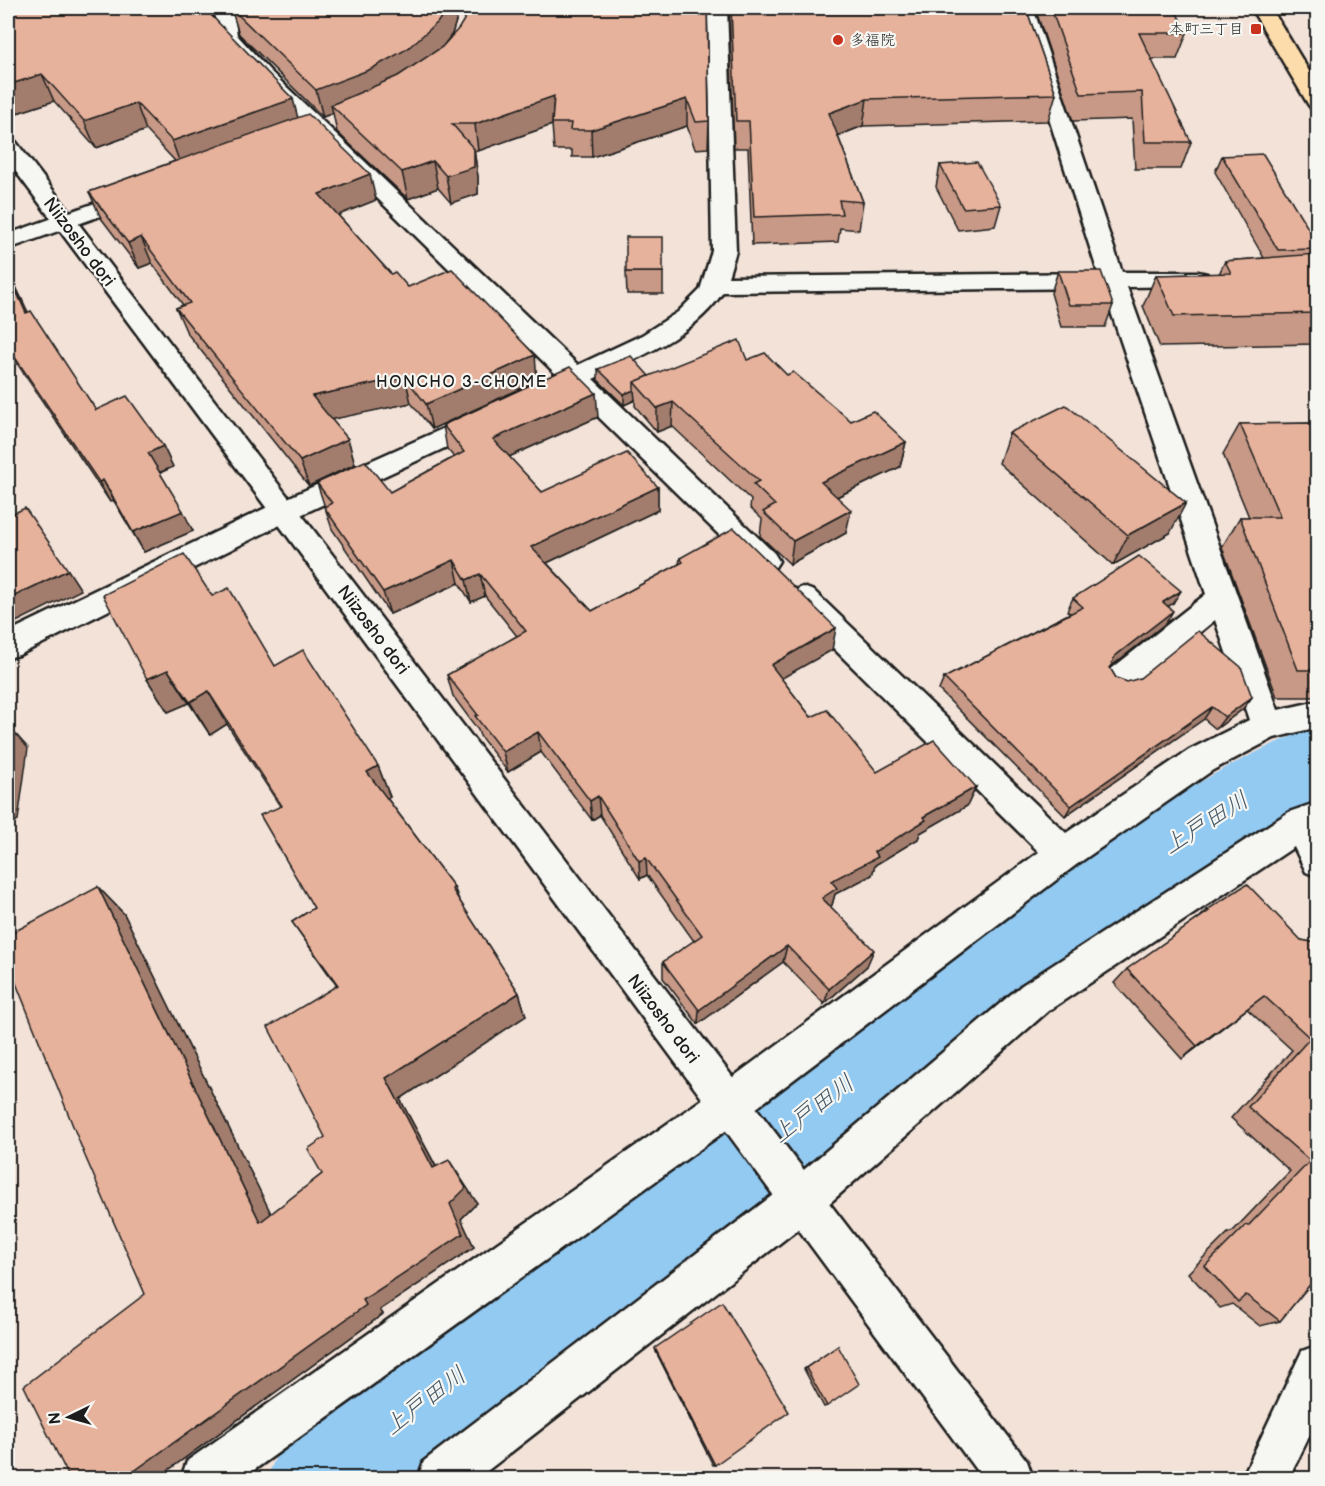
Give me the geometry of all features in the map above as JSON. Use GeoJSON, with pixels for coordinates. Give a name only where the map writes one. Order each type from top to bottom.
{"type":"FeatureCollection","features":[{"type":"Feature","properties":{"kind":"main road"},"geometry":{"type":"LineString","coordinates":[[1261,8],[1317,104]]}},
{"type":"Feature","properties":{"kind":"street"},"geometry":{"type":"LineString","coordinates":[[224,8],[227,36],[264,76],[1064,854]]}},
{"type":"Feature","properties":{"kind":"street"},"geometry":{"type":"LineString","coordinates":[[8,646],[284,511],[651,342],[687,318],[711,292],[724,251],[717,8]]}},
{"type":"Feature","properties":{"kind":"street"},"geometry":{"type":"LineString","coordinates":[[1024,8],[1114,281],[1267,726]]}},
{"type":"Feature","properties":{"kind":"street","name":"Niizosho dori"},"geometry":{"type":"LineString","coordinates":[[8,147],[284,511],[795,1194]]}},
{"type":"Feature","properties":{"kind":"street"},"geometry":{"type":"LineString","coordinates":[[8,242],[164,185]]}},
{"type":"Feature","properties":{"kind":"street"},"geometry":{"type":"LineString","coordinates":[[714,285],[1222,278]]}},
{"type":"Feature","properties":{"kind":"street"},"geometry":{"type":"LineString","coordinates":[[1121,679],[1223,597]]}},
{"type":"Feature","properties":{"kind":"street"},"geometry":{"type":"LineString","coordinates":[[204,1479],[731,1110],[1064,854],[1202,760],[1267,726],[1317,714]]}},
{"type":"Feature","properties":{"kind":"street"},"geometry":{"type":"LineString","coordinates":[[441,1479],[1035,998],[1309,820],[1317,861]]}},
{"type":"Feature","properties":{"kind":"street"},"geometry":{"type":"LineString","coordinates":[[795,1194],[1010,1479]]}},
{"type":"Feature","properties":{"kind":"street"},"geometry":{"type":"LineString","coordinates":[[1265,1479],[1317,1367]]}},
{"type":"Feature","properties":{"kind":"building"},"geometry":{"type":"Polygon","coordinates":[[[8,8],[207,8],[207,11],[293,99],[172,141],[136,103],[84,121],[42,74],[8,85],[8,8]]]}},
{"type":"Feature","properties":{"kind":"building"},"geometry":{"type":"Polygon","coordinates":[[[231,8],[448,8],[437,23],[407,49],[371,69],[316,90],[231,8]]]}},
{"type":"Feature","properties":{"kind":"building"},"geometry":{"type":"Polygon","coordinates":[[[471,8],[707,8],[709,121],[696,122],[687,99],[591,130],[570,130],[571,123],[552,123],[554,96],[475,124],[452,124],[474,149],[474,167],[446,176],[433,161],[402,172],[331,105],[398,76],[442,47],[459,28],[471,8]]]}},
{"type":"Feature","properties":{"kind":"building"},"geometry":{"type":"Polygon","coordinates":[[[731,8],[1026,8],[1056,94],[867,99],[829,113],[863,202],[839,200],[842,214],[754,217],[749,121],[736,121],[731,8]]]}},
{"type":"Feature","properties":{"kind":"building"},"geometry":{"type":"Polygon","coordinates":[[[1051,8],[1174,8],[1187,33],[1139,33],[1191,142],[1145,142],[1142,92],[1081,94],[1051,8]]]}},
{"type":"Feature","properties":{"kind":"building"},"geometry":{"type":"Polygon","coordinates":[[[308,114],[370,174],[319,194],[391,274],[395,272],[408,287],[452,269],[535,355],[426,404],[405,377],[312,396],[348,439],[300,461],[176,308],[190,303],[141,237],[128,243],[89,192],[308,114]]]}},
{"type":"Feature","properties":{"kind":"building"},"geometry":{"type":"Polygon","coordinates":[[[1263,154],[1317,243],[1317,249],[1278,250],[1222,156],[1263,154]]]}},
{"type":"Feature","properties":{"kind":"building"},"geometry":{"type":"Polygon","coordinates":[[[977,162],[1001,205],[963,208],[940,165],[977,162]]]}},
{"type":"Feature","properties":{"kind":"building"},"geometry":{"type":"Polygon","coordinates":[[[626,237],[663,237],[663,272],[626,272],[626,237]]]}},
{"type":"Feature","properties":{"kind":"building"},"geometry":{"type":"Polygon","coordinates":[[[1317,254],[1317,313],[1174,316],[1156,275],[1231,273],[1225,261],[1317,254]]]}},
{"type":"Feature","properties":{"kind":"building"},"geometry":{"type":"Polygon","coordinates":[[[1058,271],[1101,271],[1113,305],[1069,305],[1058,271]]]}},
{"type":"Feature","properties":{"kind":"building"},"geometry":{"type":"Polygon","coordinates":[[[8,273],[26,313],[31,311],[96,410],[127,396],[163,446],[148,453],[183,511],[133,532],[103,480],[99,482],[8,347],[8,273]]]}},
{"type":"Feature","properties":{"kind":"building"},"geometry":{"type":"Polygon","coordinates":[[[739,340],[747,360],[765,353],[787,375],[793,372],[851,421],[873,411],[906,442],[821,482],[851,510],[793,541],[763,512],[775,505],[753,484],[759,481],[673,402],[657,408],[634,382],[739,340]]]}},
{"type":"Feature","properties":{"kind":"building"},"geometry":{"type":"Polygon","coordinates":[[[631,356],[649,376],[634,382],[634,390],[624,394],[598,369],[631,356]]]}},
{"type":"Feature","properties":{"kind":"building"},"geometry":{"type":"Polygon","coordinates":[[[570,367],[596,393],[493,439],[542,492],[627,453],[658,487],[531,547],[592,611],[683,562],[680,558],[734,528],[836,628],[771,665],[811,717],[827,710],[877,772],[934,740],[976,787],[923,817],[926,820],[874,852],[878,857],[831,881],[837,888],[822,898],[874,950],[829,989],[787,946],[699,1010],[663,962],[702,935],[646,858],[639,861],[598,796],[590,801],[538,732],[503,752],[447,675],[526,631],[480,574],[466,580],[454,560],[383,592],[324,507],[332,503],[317,483],[365,461],[390,492],[464,452],[443,425],[570,367]]]}},
{"type":"Feature","properties":{"kind":"building"},"geometry":{"type":"Polygon","coordinates":[[[1066,405],[1186,503],[1128,535],[1009,433],[1066,405]]]}},
{"type":"Feature","properties":{"kind":"building"},"geometry":{"type":"Polygon","coordinates":[[[1317,423],[1317,670],[1298,670],[1240,517],[1280,517],[1240,424],[1317,423]]]}},
{"type":"Feature","properties":{"kind":"building"},"geometry":{"type":"Polygon","coordinates":[[[25,508],[68,570],[8,599],[8,516],[25,508]]]}},
{"type":"Feature","properties":{"kind":"building"},"geometry":{"type":"Polygon","coordinates":[[[184,554],[212,596],[229,588],[275,666],[303,650],[378,766],[367,772],[454,887],[452,889],[519,993],[386,1078],[433,1168],[449,1160],[466,1188],[450,1204],[463,1234],[363,1300],[366,1305],[123,1479],[70,1479],[24,1386],[145,1294],[85,1156],[8,963],[8,935],[98,887],[260,1222],[322,1174],[308,1149],[325,1137],[268,1027],[338,985],[292,922],[314,908],[260,815],[282,806],[208,691],[190,702],[168,670],[147,679],[103,595],[184,554]]]}},
{"type":"Feature","properties":{"kind":"building"},"geometry":{"type":"Polygon","coordinates":[[[1139,556],[1181,591],[1163,602],[1173,611],[1115,656],[1110,668],[1116,678],[1127,682],[1140,678],[1198,631],[1241,667],[1252,697],[1225,717],[1212,707],[1071,806],[944,678],[1083,607],[1073,598],[1139,556]]]}},
{"type":"Feature","properties":{"kind":"building"},"geometry":{"type":"Polygon","coordinates":[[[12,730],[8,761],[8,731],[12,730]]]}},
{"type":"Feature","properties":{"kind":"building"},"geometry":{"type":"Polygon","coordinates":[[[1247,884],[1301,940],[1317,943],[1317,1276],[1280,1321],[1246,1295],[1238,1302],[1205,1266],[1246,1225],[1248,1226],[1310,1161],[1248,1107],[1310,1038],[1264,996],[1197,1046],[1127,969],[1209,911],[1207,910],[1247,884]]]}},
{"type":"Feature","properties":{"kind":"building"},"geometry":{"type":"Polygon","coordinates":[[[722,1302],[789,1412],[715,1465],[655,1348],[722,1302]]]}},
{"type":"Feature","properties":{"kind":"building"},"geometry":{"type":"Polygon","coordinates":[[[838,1346],[859,1384],[827,1406],[806,1368],[838,1346]]]}},
{"type":"Feature","properties":{"kind":"waterway","name":"上戸田川"},"geometry":{"type":"LineString","coordinates":[[322,1478],[1120,878],[1235,802],[1318,759]]}},
{"type":"Feature","properties":{"kind":"place","name":"本町三丁目"},"geometry":{"type":"Point","coordinates":[1256,29]}},
{"type":"Feature","properties":{"kind":"place","name":"多福院"},"geometry":{"type":"Point","coordinates":[838,40]}},
{"type":"Feature","properties":{"kind":"district","name":"HONCHO 3-CHOME"},"geometry":{"type":"Point","coordinates":[462,382]}}]}
